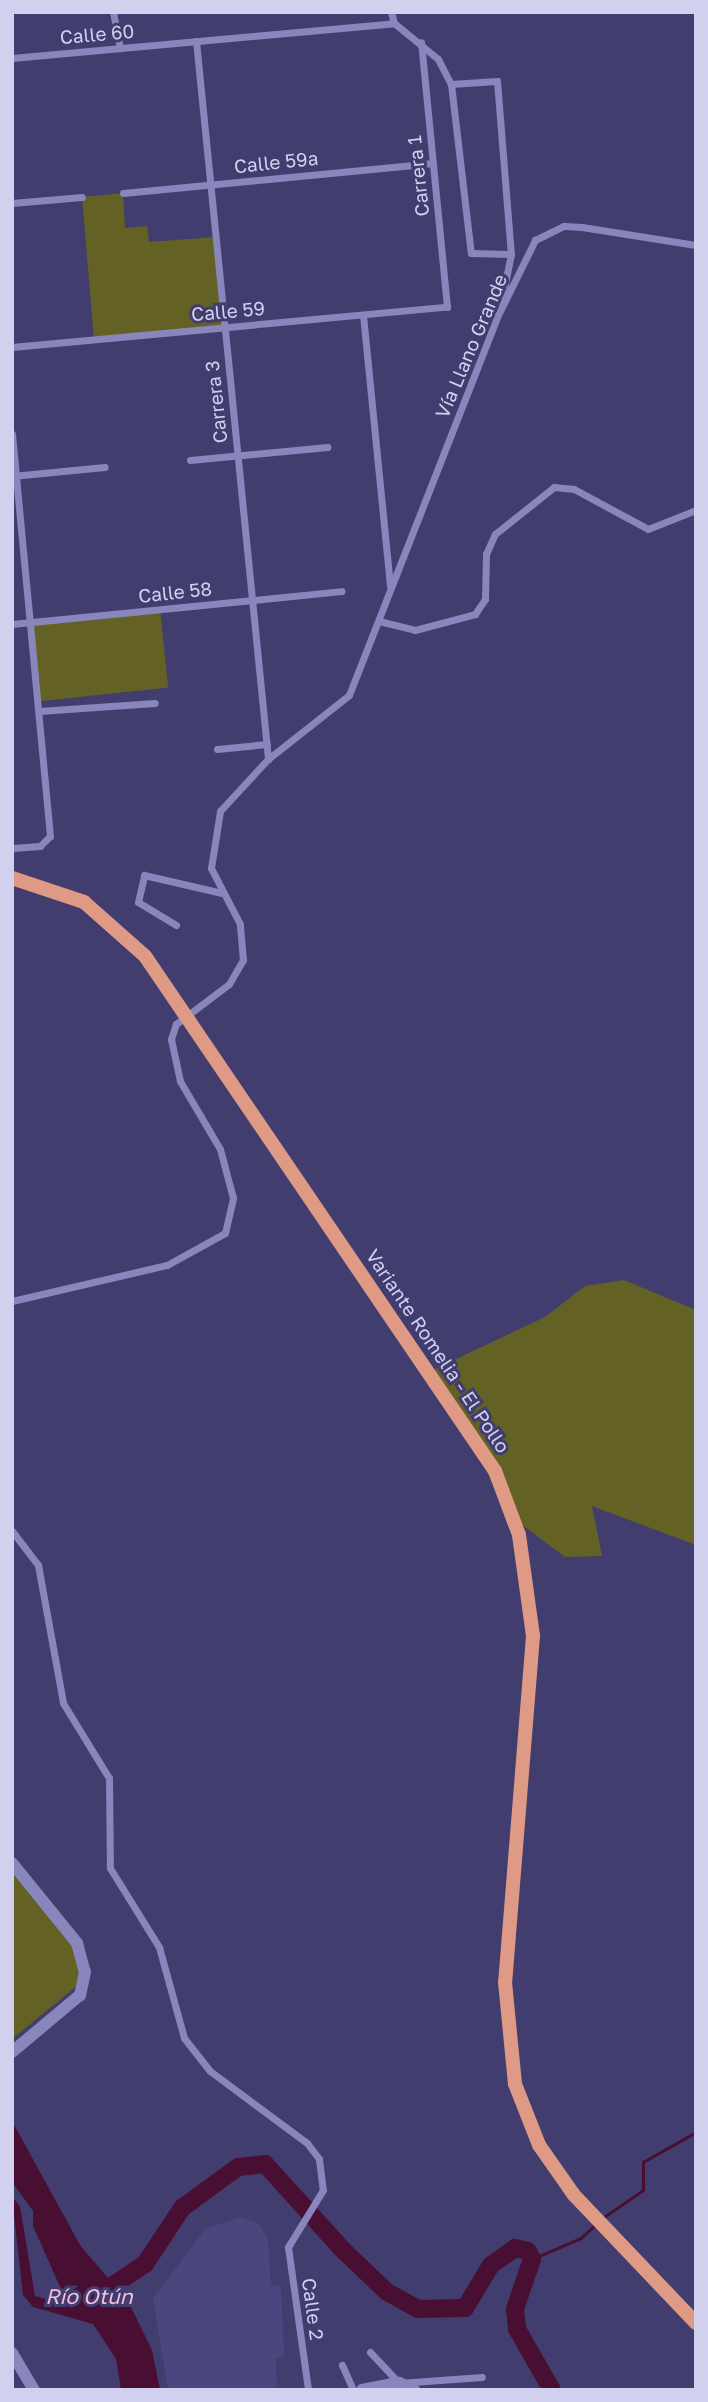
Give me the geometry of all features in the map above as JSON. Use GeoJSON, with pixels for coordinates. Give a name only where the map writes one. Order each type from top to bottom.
{"type":"FeatureCollection","features":[{"type":"Feature","properties":{"kind":"highway","name":"Variante Romelia - El Pollo"},"geometry":{"type":"LineString","coordinates":[[12,878],[84,902],[145,956],[471,1430],[507,1500],[526,1567],[533,1636],[505,2022],[515,2084],[539,2145],[590,2214],[696,2323]]}},
{"type":"Feature","properties":{"kind":"main road"},"geometry":{"type":"LineString","coordinates":[[12,1863],[83,1955],[80,1995],[66,2011],[12,2052]]}},
{"type":"Feature","properties":{"kind":"main road"},"geometry":{"type":"LineString","coordinates":[[12,2354],[34,2390]]}},
{"type":"Feature","properties":{"kind":"main road"},"geometry":{"type":"LineString","coordinates":[[362,2390],[399,2383],[415,2390]]}},
{"type":"Feature","properties":{"kind":"street"},"geometry":{"type":"LineString","coordinates":[[113,12],[120,48]]}},
{"type":"Feature","properties":{"kind":"street"},"geometry":{"type":"LineString","coordinates":[[391,12],[394,23],[421,42],[451,84],[471,253],[511,254]]}},
{"type":"Feature","properties":{"kind":"street","name":"Calle 60"},"geometry":{"type":"LineString","coordinates":[[12,58],[394,23]]}},
{"type":"Feature","properties":{"kind":"street","name":"Carrera 3"},"geometry":{"type":"LineString","coordinates":[[196,41],[268,759]]}},
{"type":"Feature","properties":{"kind":"street","name":"Carrera 1"},"geometry":{"type":"LineString","coordinates":[[421,42],[447,307]]}},
{"type":"Feature","properties":{"kind":"street"},"geometry":{"type":"LineString","coordinates":[[451,84],[497,80],[511,254],[498,315]]}},
{"type":"Feature","properties":{"kind":"street","name":"Calle 59a"},"geometry":{"type":"LineString","coordinates":[[122,193],[432,163]]}},
{"type":"Feature","properties":{"kind":"street"},"geometry":{"type":"LineString","coordinates":[[12,203],[82,197]]}},
{"type":"Feature","properties":{"kind":"street","name":"Vía Llano Grande"},"geometry":{"type":"LineString","coordinates":[[12,1301],[167,1265],[225,1233],[233,1198],[220,1149],[180,1080],[171,1039],[176,1024],[229,984],[243,960],[244,938],[211,868],[220,811],[268,759],[349,695],[498,315],[535,240],[545,233],[582,227],[696,245]]}},
{"type":"Feature","properties":{"kind":"street","name":"Calle 59"},"geometry":{"type":"LineString","coordinates":[[12,347],[447,307]]}},
{"type":"Feature","properties":{"kind":"street"},"geometry":{"type":"LineString","coordinates":[[363,315],[391,590]]}},
{"type":"Feature","properties":{"kind":"street"},"geometry":{"type":"LineString","coordinates":[[12,434],[50,836],[40,846],[12,848]]}},
{"type":"Feature","properties":{"kind":"street"},"geometry":{"type":"LineString","coordinates":[[190,460],[327,447]]}},
{"type":"Feature","properties":{"kind":"street"},"geometry":{"type":"LineString","coordinates":[[14,476],[105,467]]}},
{"type":"Feature","properties":{"kind":"street"},"geometry":{"type":"LineString","coordinates":[[379,621],[415,630],[475,614],[485,599],[486,554],[495,534],[554,487],[574,489],[648,529],[696,510]]}},
{"type":"Feature","properties":{"kind":"street","name":"Calle 58"},"geometry":{"type":"LineString","coordinates":[[12,624],[341,591]]}},
{"type":"Feature","properties":{"kind":"street"},"geometry":{"type":"LineString","coordinates":[[39,711],[155,703]]}},
{"type":"Feature","properties":{"kind":"street"},"geometry":{"type":"LineString","coordinates":[[217,748],[267,744]]}},
{"type":"Feature","properties":{"kind":"street"},"geometry":{"type":"LineString","coordinates":[[176,925],[138,902],[144,875],[222,893]]}},
{"type":"Feature","properties":{"kind":"street","name":"Calle 2"},"geometry":{"type":"LineString","coordinates":[[12,1531],[38,1565],[63,1703],[109,1778],[110,1868],[159,1947],[184,2038],[210,2071],[307,2143],[319,2160],[323,2190],[293,2233],[288,2247],[308,2390]]}},
{"type":"Feature","properties":{"kind":"street"},"geometry":{"type":"LineString","coordinates":[[370,2352],[399,2383],[482,2377]]}},
{"type":"Feature","properties":{"kind":"street"},"geometry":{"type":"LineString","coordinates":[[342,2365],[354,2390]]}},
{"type":"Feature","properties":{"kind":"shaded area"},"geometry":{"type":"Polygon","coordinates":[[[123,193],[125,228],[147,226],[149,242],[216,237],[225,328],[94,339],[82,197],[123,193]]]}},
{"type":"Feature","properties":{"kind":"shaded area"},"geometry":{"type":"Polygon","coordinates":[[[160,609],[168,688],[39,701],[31,623],[160,609]]]}},
{"type":"Feature","properties":{"kind":"shaded area"},"geometry":{"type":"Polygon","coordinates":[[[624,1280],[696,1310],[696,1545],[592,1506],[602,1556],[565,1557],[513,1518],[431,1371],[545,1317],[585,1286],[624,1280]]]}},
{"type":"Feature","properties":{"kind":"shaded area"},"geometry":{"type":"Polygon","coordinates":[[[12,1863],[77,1943],[84,1980],[12,2039],[12,1863]]]}},
{"type":"Feature","properties":{"kind":"shaded area"},"geometry":{"type":"Polygon","coordinates":[[[240,2217],[258,2223],[268,2239],[271,2286],[281,2285],[284,2356],[276,2358],[277,2390],[168,2390],[153,2298],[205,2229],[240,2217]]]}},
{"type":"Feature","properties":{"kind":"water","name":"Río Otún"},"geometry":{"type":"Polygon","coordinates":[[[12,2121],[80,2245],[129,2303],[152,2350],[160,2390],[121,2390],[116,2359],[93,2324],[33,2307],[23,2295],[12,2197],[20,2206],[35,2296],[53,2301],[64,2296],[33,2226],[33,2211],[12,2182],[12,2121]]]}},
{"type":"Feature","properties":{"kind":"waterway"},"geometry":{"type":"LineString","coordinates":[[604,2217],[643,2190],[643,2162],[696,2132]]}},
{"type":"Feature","properties":{"kind":"waterway"},"geometry":{"type":"LineString","coordinates":[[97,2296],[145,2264],[182,2208],[238,2167],[265,2164],[344,2251],[387,2292],[418,2309],[465,2308],[491,2265],[515,2248],[528,2251],[532,2259],[515,2309],[517,2329],[552,2390]]}},
{"type":"Feature","properties":{"kind":"waterway"},"geometry":{"type":"LineString","coordinates":[[532,2259],[581,2238],[596,2224]]}}]}
